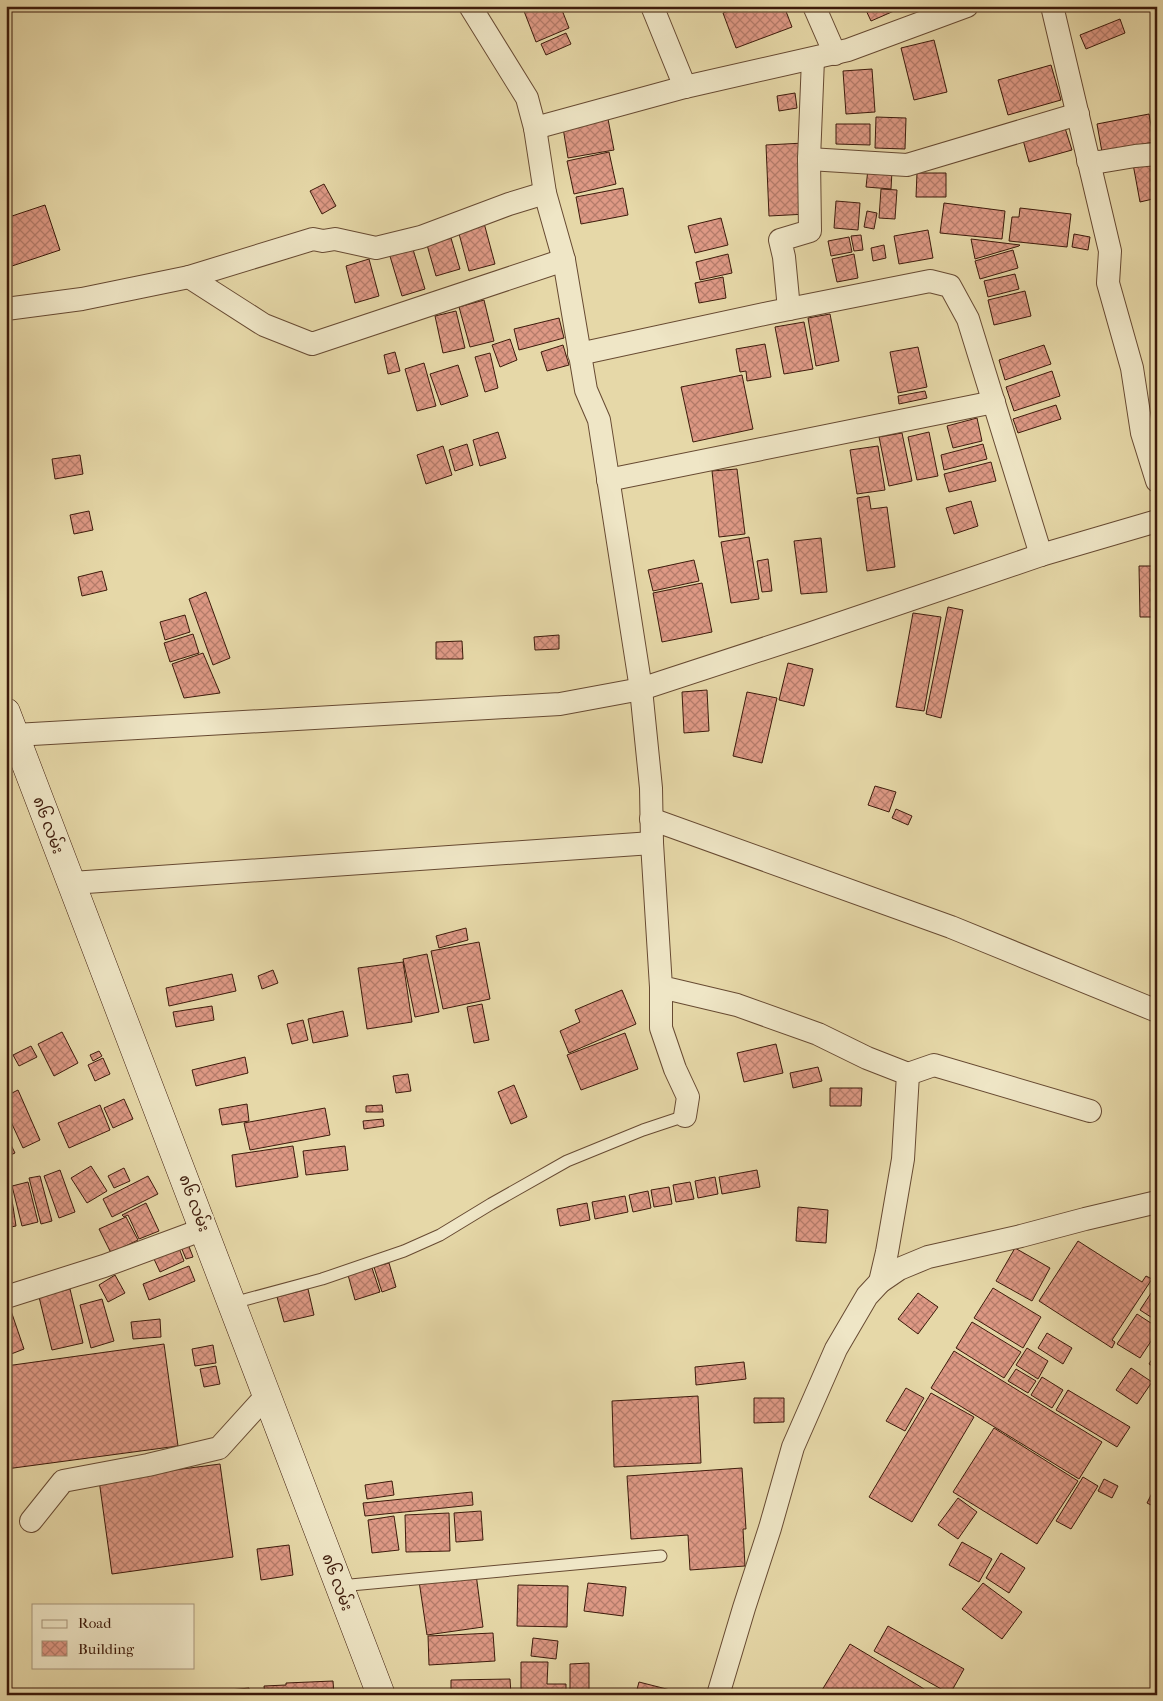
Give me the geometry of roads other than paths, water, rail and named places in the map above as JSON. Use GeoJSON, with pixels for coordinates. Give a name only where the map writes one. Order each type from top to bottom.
{"type":"FeatureCollection","features":[{"type":"Feature","properties":{"kind":"street"},"geometry":{"type":"LineString","coordinates":[[470,6],[527,98],[536,128],[545,193],[564,260],[586,390],[599,420],[641,689],[651,788],[660,987],[660,1028],[675,1069],[688,1097],[685,1116]]}},
{"type":"Feature","properties":{"kind":"street"},"geometry":{"type":"LineString","coordinates":[[652,6],[685,87]]}},
{"type":"Feature","properties":{"kind":"street"},"geometry":{"type":"LineString","coordinates":[[814,6],[835,54]]}},
{"type":"Feature","properties":{"kind":"street"},"geometry":{"type":"LineString","coordinates":[[536,128],[685,87],[835,54],[967,6]]}},
{"type":"Feature","properties":{"kind":"street"},"geometry":{"type":"LineString","coordinates":[[1052,6],[1110,252],[1108,283],[1132,368],[1142,433],[1157,481]]}},
{"type":"Feature","properties":{"kind":"street"},"geometry":{"type":"LineString","coordinates":[[789,309],[784,257],[780,240],[810,231],[809,159],[813,59]]}},
{"type":"Feature","properties":{"kind":"street"},"geometry":{"type":"LineString","coordinates":[[809,159],[907,166],[1078,114]]}},
{"type":"Feature","properties":{"kind":"street"},"geometry":{"type":"LineString","coordinates":[[1088,161],[1099,162],[1157,154]]}},
{"type":"Feature","properties":{"kind":"street"},"geometry":{"type":"LineString","coordinates":[[6,309],[82,299],[189,277],[313,238],[323,241],[335,239],[376,248],[420,237],[509,204],[545,193]]}},
{"type":"Feature","properties":{"kind":"street"},"geometry":{"type":"LineString","coordinates":[[189,277],[264,325],[312,344],[564,260]]}},
{"type":"Feature","properties":{"kind":"street"},"geometry":{"type":"LineString","coordinates":[[579,354],[930,281],[950,286],[968,319],[1041,555]]}},
{"type":"Feature","properties":{"kind":"street"},"geometry":{"type":"LineString","coordinates":[[608,480],[994,402]]}},
{"type":"Feature","properties":{"kind":"street"},"geometry":{"type":"LineString","coordinates":[[11,724],[560,704],[641,689],[1041,555],[1157,521]]}},
{"type":"Feature","properties":{"kind":"street","name":"၈၆ လမ်း"},"geometry":{"type":"LineString","coordinates":[[11,724],[381,1695]]}},
{"type":"Feature","properties":{"kind":"street"},"geometry":{"type":"LineString","coordinates":[[651,818],[951,927],[1157,1011]]}},
{"type":"Feature","properties":{"kind":"street"},"geometry":{"type":"LineString","coordinates":[[72,883],[652,843]]}},
{"type":"Feature","properties":{"kind":"street"},"geometry":{"type":"LineString","coordinates":[[660,987],[755,1011],[818,1034],[867,1058],[908,1074],[934,1064],[1090,1111]]}},
{"type":"Feature","properties":{"kind":"street"},"geometry":{"type":"LineString","coordinates":[[880,1282],[904,1159],[908,1074]]}},
{"type":"Feature","properties":{"kind":"street"},"geometry":{"type":"LineString","coordinates":[[718,1695],[793,1447],[836,1349],[866,1296],[880,1282],[899,1269],[928,1257],[1157,1202]]}},
{"type":"Feature","properties":{"kind":"street"},"geometry":{"type":"LineString","coordinates":[[6,1297],[104,1266],[204,1228]]}},
{"type":"Feature","properties":{"kind":"street"},"geometry":{"type":"LineString","coordinates":[[31,1520],[63,1481],[148,1465],[219,1448],[267,1395]]}},
{"type":"Feature","properties":{"kind":"lane"},"geometry":{"type":"LineString","coordinates":[[232,1303],[322,1279],[404,1251],[440,1235],[567,1161],[643,1130],[685,1116]]}},
{"type":"Feature","properties":{"kind":"lane"},"geometry":{"type":"LineString","coordinates":[[340,1586],[661,1556]]}}]}
